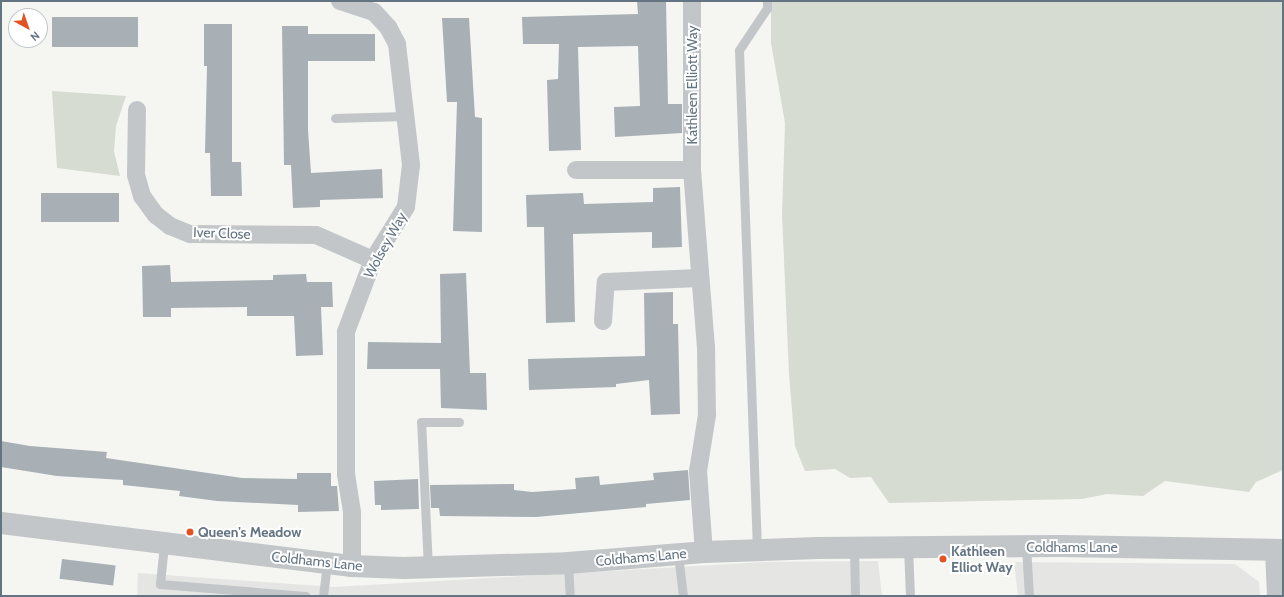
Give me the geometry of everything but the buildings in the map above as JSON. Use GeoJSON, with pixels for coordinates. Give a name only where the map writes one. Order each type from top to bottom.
{"type":"FeatureCollection","features":[{"type":"Feature","properties":{"kind":"street","name":"Wolsey Way"},"geometry":{"type":"LineString","coordinates":[[340,1],[374,12],[388,27],[397,44],[411,165],[406,207],[373,260],[346,332],[346,474],[352,513],[352,566]]}},
{"type":"Feature","properties":{"kind":"street","name":"Kathleen Elliott Way"},"geometry":{"type":"LineString","coordinates":[[692,1],[692,170],[699,278],[706,346],[707,415],[698,471],[704,552]]}},
{"type":"Feature","properties":{"kind":"street","name":"Iver Close"},"geometry":{"type":"LineString","coordinates":[[137,110],[136,175],[142,196],[156,215],[170,226],[190,234],[316,235],[373,260]]}},
{"type":"Feature","properties":{"kind":"street"},"geometry":{"type":"LineString","coordinates":[[576,170],[692,170]]}},
{"type":"Feature","properties":{"kind":"street"},"geometry":{"type":"LineString","coordinates":[[603,321],[606,282],[699,278]]}},
{"type":"Feature","properties":{"kind":"street","name":"Coldhams Lane"},"geometry":{"type":"LineString","coordinates":[[1,523],[164,545],[352,566],[428,568],[568,564],[704,552],[757,550],[1026,546],[1279,550]]}},
{"type":"Feature","properties":{"kind":"street"},"geometry":{"type":"LineString","coordinates":[[1276,596],[1279,550]]}},
{"type":"Feature","properties":{"kind":"lane"},"geometry":{"type":"LineString","coordinates":[[757,550],[739,50],[767,8],[767,1]]}},
{"type":"Feature","properties":{"kind":"lane"},"geometry":{"type":"LineString","coordinates":[[335,118],[405,116]]}},
{"type":"Feature","properties":{"kind":"lane"},"geometry":{"type":"LineString","coordinates":[[428,568],[421,422],[459,422]]}},
{"type":"Feature","properties":{"kind":"lane"},"geometry":{"type":"LineString","coordinates":[[164,545],[160,584],[306,596]]}},
{"type":"Feature","properties":{"kind":"lane"},"geometry":{"type":"LineString","coordinates":[[1026,546],[1029,596]]}},
{"type":"Feature","properties":{"kind":"lane"},"geometry":{"type":"LineString","coordinates":[[908,547],[910,596]]}},
{"type":"Feature","properties":{"kind":"lane"},"geometry":{"type":"LineString","coordinates":[[854,548],[855,596]]}},
{"type":"Feature","properties":{"kind":"lane"},"geometry":{"type":"LineString","coordinates":[[678,554],[683,596]]}},
{"type":"Feature","properties":{"kind":"lane"},"geometry":{"type":"LineString","coordinates":[[323,596],[327,563]]}},
{"type":"Feature","properties":{"kind":"lane"},"geometry":{"type":"LineString","coordinates":[[568,564],[570,596]]}},
{"type":"Feature","properties":{"kind":"shaded area"},"geometry":{"type":"Polygon","coordinates":[[[771,1],[1283,1],[1283,470],[1256,482],[1249,492],[1165,481],[1143,496],[1107,494],[1082,499],[889,503],[871,477],[850,478],[835,469],[805,471],[795,446],[789,374],[782,214],[785,123],[771,43],[771,1]]]}},
{"type":"Feature","properties":{"kind":"shaded area"},"geometry":{"type":"Polygon","coordinates":[[[52,91],[126,96],[116,126],[114,151],[120,176],[57,168],[52,91]]]}},
{"type":"Feature","properties":{"kind":"shaded area"},"geometry":{"type":"Polygon","coordinates":[[[878,561],[882,596],[137,596],[138,573],[334,587],[764,562],[878,561]]]}},
{"type":"Feature","properties":{"kind":"shaded area"},"geometry":{"type":"Polygon","coordinates":[[[1014,562],[1235,564],[1259,582],[1260,596],[1018,596],[1014,562]]]}},
{"type":"Feature","properties":{"kind":"place","name":"Queen's Meadow"},"geometry":{"type":"Point","coordinates":[190,532]}},
{"type":"Feature","properties":{"kind":"place","name":"Kathleen Elliot Way"},"geometry":{"type":"Point","coordinates":[943,559]}}]}
